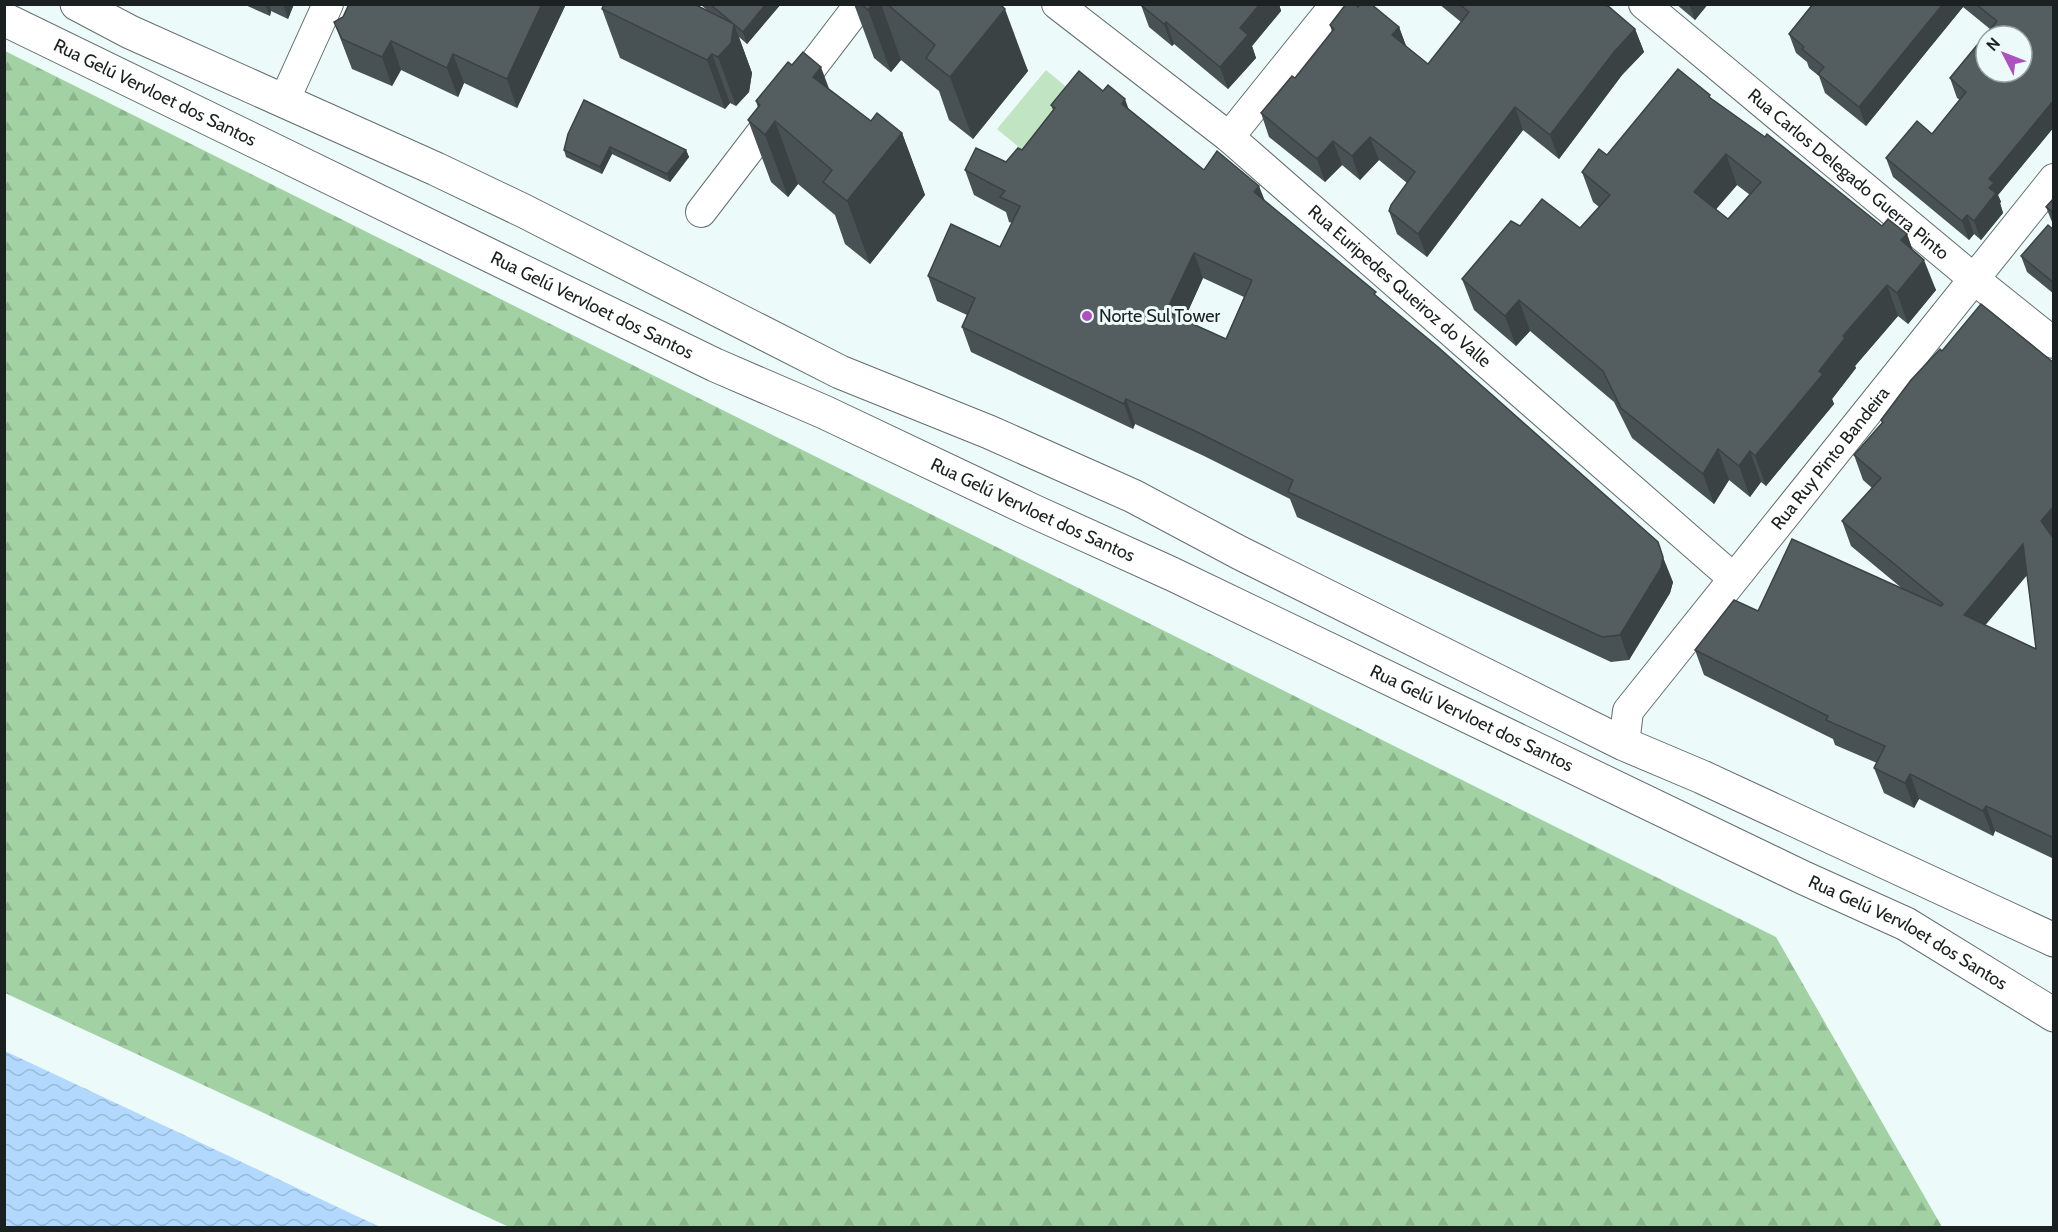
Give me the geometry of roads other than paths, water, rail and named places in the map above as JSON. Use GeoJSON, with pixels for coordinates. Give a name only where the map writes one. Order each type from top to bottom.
{"type":"FeatureCollection","features":[{"type":"Feature","properties":{"kind":"main road"},"geometry":{"type":"LineString","coordinates":[[77,4],[130,32],[436,169],[524,211],[840,372],[989,432],[1133,496],[1251,558],[1624,744],[1702,777],[2054,940]]}},
{"type":"Feature","properties":{"kind":"main road","name":"Rua Gelú Vervloet dos Santos"},"geometry":{"type":"LineString","coordinates":[[4,19],[715,365],[824,412],[1183,579],[1804,878],[1906,924],[2054,1015]]}},
{"type":"Feature","properties":{"kind":"main road"},"geometry":{"type":"LineString","coordinates":[[2021,925],[2054,953]]}},
{"type":"Feature","properties":{"kind":"street"},"geometry":{"type":"LineString","coordinates":[[284,101],[328,4]]}},
{"type":"Feature","properties":{"kind":"street"},"geometry":{"type":"LineString","coordinates":[[700,212],[860,4]]}},
{"type":"Feature","properties":{"kind":"street","name":"Rua Euripedes Queiroz do Valle"},"geometry":{"type":"LineString","coordinates":[[1057,4],[1229,137],[1733,578]]}},
{"type":"Feature","properties":{"kind":"street"},"geometry":{"type":"LineString","coordinates":[[1229,137],[1336,4]]}},
{"type":"Feature","properties":{"kind":"street","name":"Rua Carlos Delegado Guerra Pinto"},"geometry":{"type":"LineString","coordinates":[[1644,4],[2054,343]]}},
{"type":"Feature","properties":{"kind":"street","name":"Rua Ruy Pinto Bandeira"},"geometry":{"type":"LineString","coordinates":[[1624,744],[1628,711],[2054,179]]}},
{"type":"Feature","properties":{"kind":"water"},"geometry":{"type":"Polygon","coordinates":[[[5,1051],[380,1227],[5,1227],[5,1051]]]}},
{"type":"Feature","properties":{"kind":"place","name":"Norte Sul Tower"},"geometry":{"type":"Point","coordinates":[1087,316]}}]}
